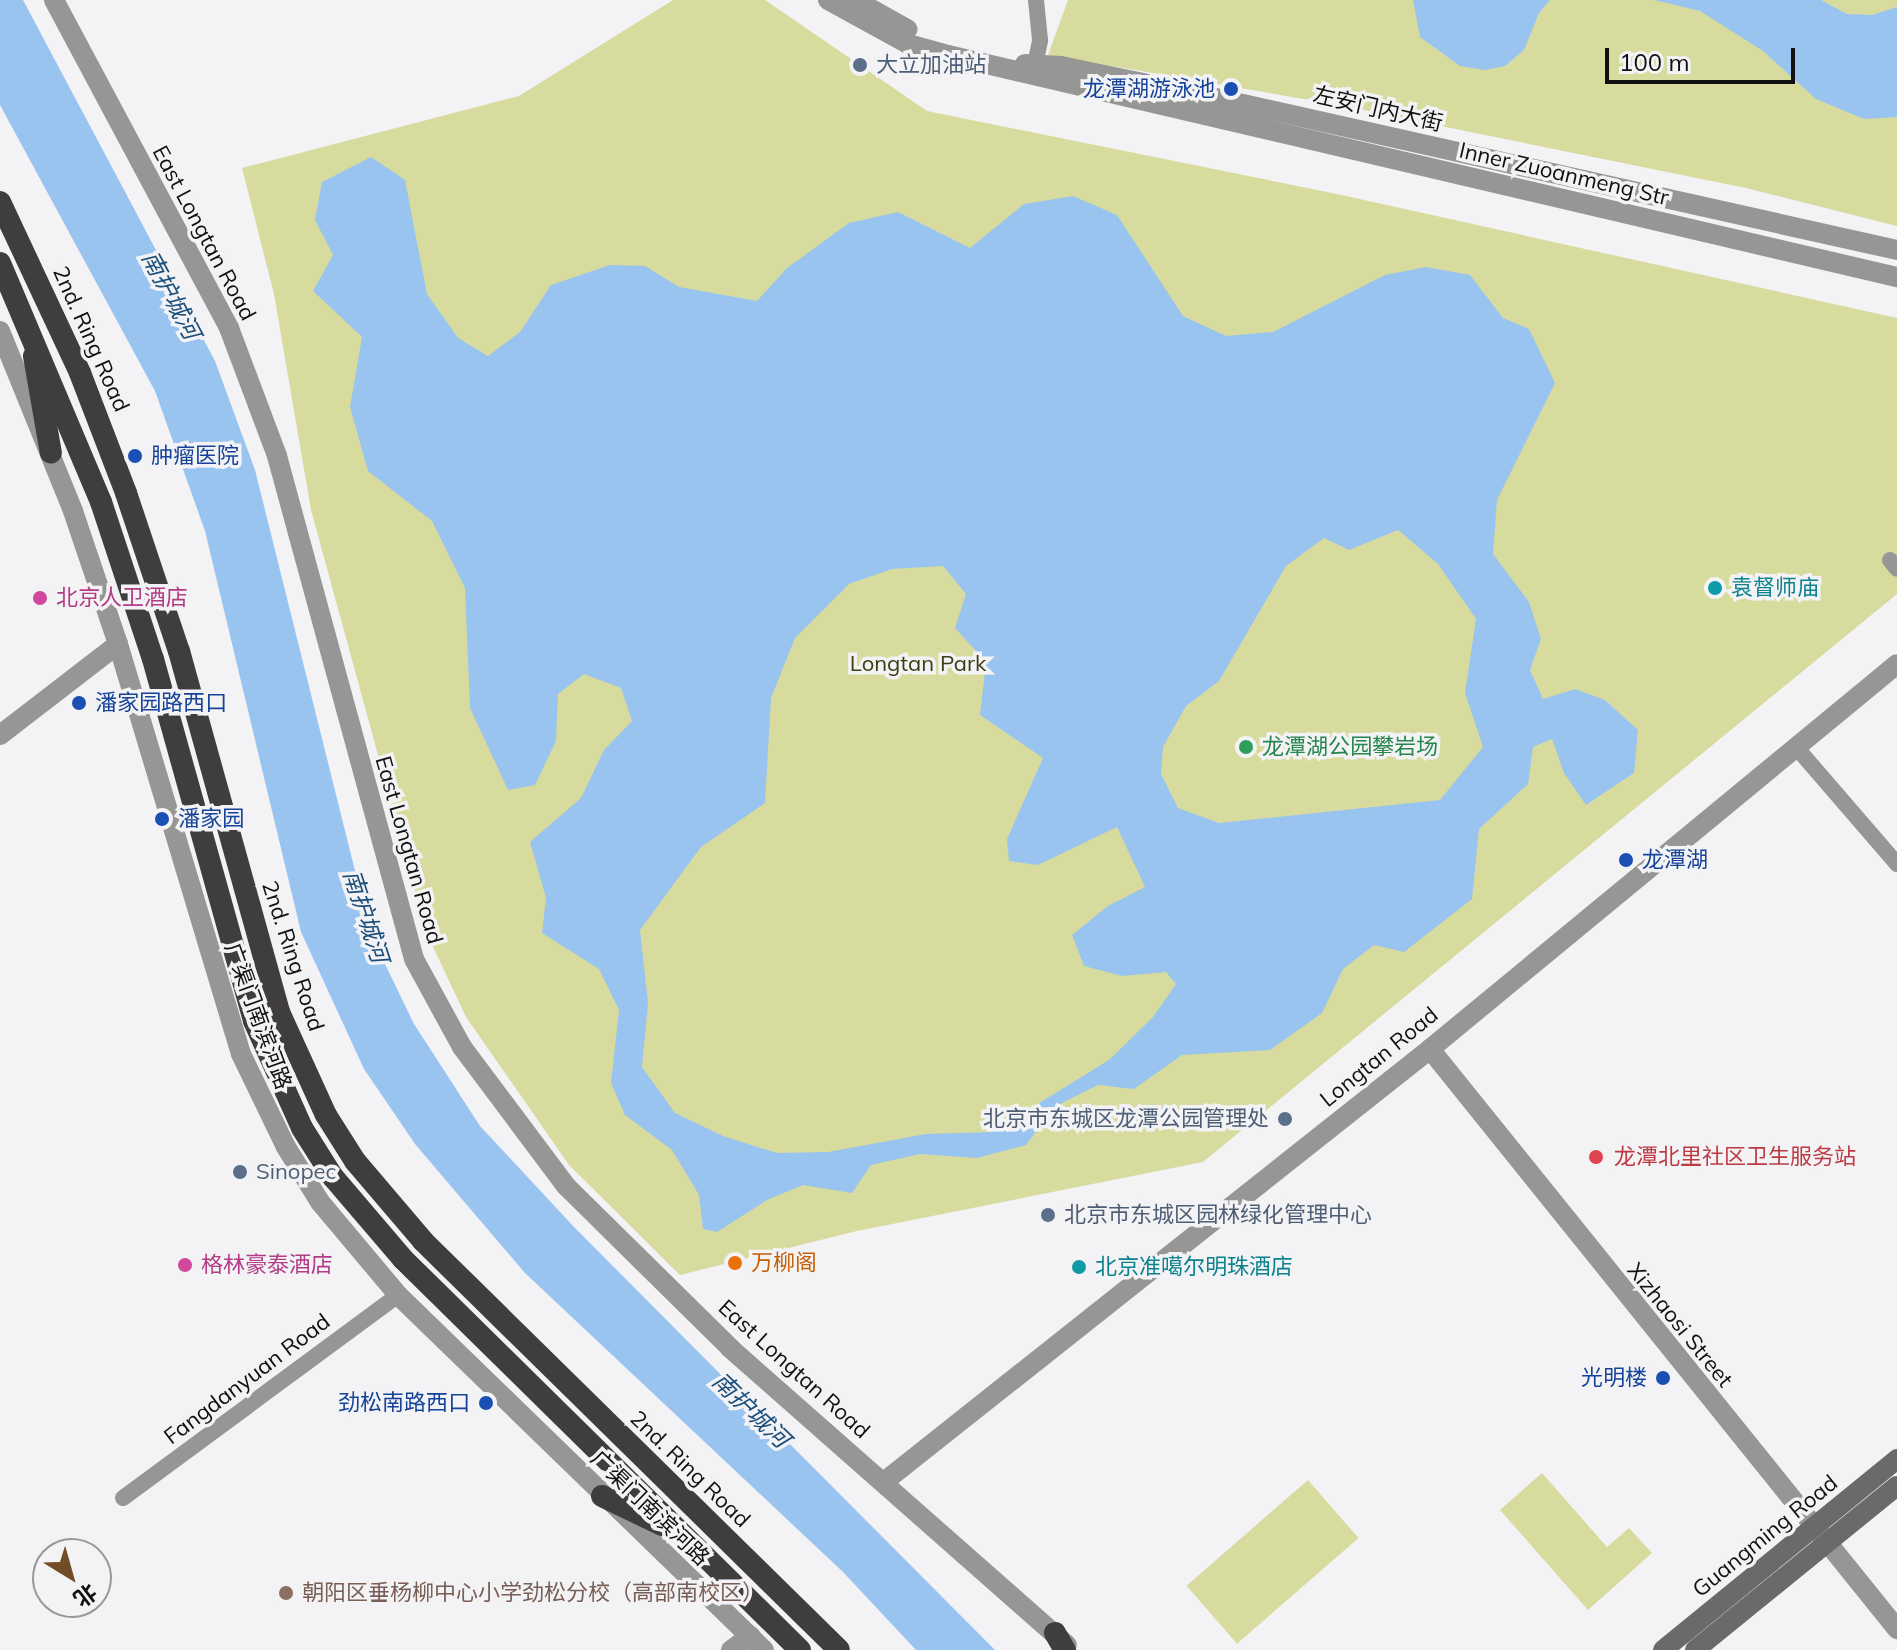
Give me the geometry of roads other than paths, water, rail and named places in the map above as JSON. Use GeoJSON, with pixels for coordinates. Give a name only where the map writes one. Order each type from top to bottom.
{"type":"FeatureCollection","features":[{"type":"Feature","properties":{"kind":"highway","name":"2nd. Ring Road"},"geometry":{"type":"LineString","coordinates":[[0,202],[80,373],[126,493],[179,651],[279,1012],[326,1115],[355,1161],[423,1241],[839,1650]]}},
{"type":"Feature","properties":{"kind":"highway"},"geometry":{"type":"LineString","coordinates":[[0,263],[27,320],[97,490],[153,659],[254,1021],[302,1128],[333,1177],[403,1259],[800,1650]]}},
{"type":"Feature","properties":{"kind":"highway"},"geometry":{"type":"LineString","coordinates":[[27,320],[51,453]]}},
{"type":"Feature","properties":{"kind":"highway"},"geometry":{"type":"LineString","coordinates":[[602,1496],[680,1534]]}},
{"type":"Feature","properties":{"kind":"main road","name":"Guangming Road"},"geometry":{"type":"LineString","coordinates":[[1695,1650],[1822,1534],[1897,1459]]}},
{"type":"Feature","properties":{"kind":"main road","name":"Guangming Road"},"geometry":{"type":"LineString","coordinates":[[1663,1650],[1822,1534],[1897,1486]]}},
{"type":"Feature","properties":{"kind":"street","name":"East Longtan Road"},"geometry":{"type":"LineString","coordinates":[[54,0],[229,328],[277,456],[414,959],[462,1047],[566,1186],[730,1348],[885,1481],[1060,1642],[1073,1650]]}},
{"type":"Feature","properties":{"kind":"street","name":"左安门内大街"},"geometry":{"type":"LineString","coordinates":[[828,0],[908,44],[1034,70],[1225,100],[1897,250]]}},
{"type":"Feature","properties":{"kind":"street","name":"左安门内大街"},"geometry":{"type":"LineString","coordinates":[[855,0],[922,37],[1034,70]]}},
{"type":"Feature","properties":{"kind":"street"},"geometry":{"type":"LineString","coordinates":[[1034,70],[1040,40],[1036,0]]}},
{"type":"Feature","properties":{"kind":"street","name":"Inner Zuoanmeng Str"},"geometry":{"type":"LineString","coordinates":[[1034,70],[1897,277]]}},
{"type":"Feature","properties":{"kind":"street","name":"广渠门南滨河路"},"geometry":{"type":"LineString","coordinates":[[0,331],[51,453],[118,644],[201,929],[260,1098],[320,1202],[398,1295],[757,1643]]}},
{"type":"Feature","properties":{"kind":"street"},"geometry":{"type":"LineString","coordinates":[[0,735],[118,644]]}},
{"type":"Feature","properties":{"kind":"street","name":"Longtan Road"},"geometry":{"type":"LineString","coordinates":[[885,1481],[1430,1049],[1897,664]]}},
{"type":"Feature","properties":{"kind":"street"},"geometry":{"type":"LineString","coordinates":[[1796,747],[1897,864]]}},
{"type":"Feature","properties":{"kind":"street","name":"Xizhaosi Street"},"geometry":{"type":"LineString","coordinates":[[1430,1049],[1897,1629]]}},
{"type":"Feature","properties":{"kind":"street","name":"Fangdanyuan Road"},"geometry":{"type":"LineString","coordinates":[[123,1498],[398,1295]]}},
{"type":"Feature","properties":{"kind":"street"},"geometry":{"type":"LineString","coordinates":[[731,1650],[757,1643]]}},
{"type":"Feature","properties":{"kind":"water","name":"南护城河"},"geometry":{"type":"Polygon","coordinates":[[[0,0],[23,0],[215,361],[255,470],[371,935],[414,1024],[480,1126],[575,1228],[995,1650],[916,1650],[843,1572],[525,1273],[415,1144],[364,1069],[301,932],[205,531],[155,391],[0,105],[0,0]]]}},
{"type":"Feature","properties":{"kind":"water"},"geometry":{"type":"Polygon","coordinates":[[[1413,0],[1550,0],[1539,13],[1524,50],[1505,66],[1485,70],[1460,66],[1420,37],[1413,0]]]}},
{"type":"Feature","properties":{"kind":"water"},"geometry":{"type":"Polygon","coordinates":[[[1654,0],[1821,0],[1847,14],[1872,15],[1897,7],[1897,117],[1864,119],[1816,99],[1763,51],[1700,11],[1654,0]]]}},
{"type":"Feature","properties":{"kind":"water"},"geometry":{"type":"Polygon","coordinates":[[[371,157],[405,180],[427,294],[458,338],[488,356],[520,332],[551,285],[610,265],[645,266],[679,287],[757,301],[787,268],[849,223],[898,212],[970,248],[1024,204],[1073,196],[1117,215],[1183,316],[1226,336],[1273,332],[1385,275],[1426,267],[1470,275],[1503,318],[1529,329],[1555,383],[1497,500],[1493,554],[1529,602],[1541,639],[1530,670],[1543,699],[1575,689],[1605,700],[1638,730],[1634,773],[1586,805],[1564,773],[1552,739],[1533,747],[1528,784],[1479,829],[1472,899],[1404,952],[1374,945],[1343,969],[1322,1013],[1270,1050],[1182,1055],[1134,1089],[1098,1085],[1054,1107],[1026,1145],[977,1158],[920,1154],[871,1165],[852,1193],[803,1185],[767,1200],[717,1232],[703,1229],[699,1195],[672,1150],[625,1115],[611,1083],[619,1010],[599,969],[542,933],[546,898],[530,842],[581,798],[604,750],[632,721],[621,688],[584,674],[558,694],[556,741],[535,785],[508,790],[470,708],[465,588],[432,521],[368,471],[350,407],[362,337],[313,291],[333,255],[315,220],[322,182],[371,157]],[[1398,530],[1349,550],[1324,538],[1286,566],[1219,681],[1186,706],[1163,747],[1161,774],[1178,808],[1219,823],[1440,800],[1483,747],[1465,693],[1476,619],[1438,564],[1398,530]],[[943,566],[892,569],[849,584],[795,638],[771,698],[765,803],[701,847],[640,930],[648,1003],[642,1067],[675,1113],[723,1136],[777,1153],[828,1152],[926,1134],[992,1132],[1109,1060],[1153,1017],[1176,984],[1166,972],[1122,976],[1084,966],[1072,935],[1108,906],[1145,887],[1117,827],[1038,865],[1009,861],[1007,839],[1043,758],[980,715],[986,662],[955,628],[966,594],[943,566]]]}},
{"type":"Feature","properties":{"kind":"place","name":"大立加油站"},"geometry":{"type":"Point","coordinates":[860,65]}},
{"type":"Feature","properties":{"kind":"place","name":"龙潭湖游泳池"},"geometry":{"type":"Point","coordinates":[1231,89]}},
{"type":"Feature","properties":{"kind":"place","name":"肿瘤医院"},"geometry":{"type":"Point","coordinates":[135,456]}},
{"type":"Feature","properties":{"kind":"place","name":"袁督师庙"},"geometry":{"type":"Point","coordinates":[1715,588]}},
{"type":"Feature","properties":{"kind":"place","name":"北京人卫酒店"},"geometry":{"type":"Point","coordinates":[40,598]}},
{"type":"Feature","properties":{"kind":"place","name":"潘家园路西口"},"geometry":{"type":"Point","coordinates":[79,703]}},
{"type":"Feature","properties":{"kind":"place","name":"龙潭湖公园攀岩场"},"geometry":{"type":"Point","coordinates":[1246,747]}},
{"type":"Feature","properties":{"kind":"place","name":"潘家园"},"geometry":{"type":"Point","coordinates":[162,819]}},
{"type":"Feature","properties":{"kind":"place","name":"龙潭湖"},"geometry":{"type":"Point","coordinates":[1626,860]}},
{"type":"Feature","properties":{"kind":"place","name":"北京市东城区龙潭公园管理处"},"geometry":{"type":"Point","coordinates":[1285,1119]}},
{"type":"Feature","properties":{"kind":"place","name":"龙潭北里社区卫生服务站"},"geometry":{"type":"Point","coordinates":[1596,1157]}},
{"type":"Feature","properties":{"kind":"place","name":"Sinopec"},"geometry":{"type":"Point","coordinates":[240,1172]}},
{"type":"Feature","properties":{"kind":"place","name":"北京市东城区园林绿化管理中心"},"geometry":{"type":"Point","coordinates":[1048,1215]}},
{"type":"Feature","properties":{"kind":"place","name":"万柳阁"},"geometry":{"type":"Point","coordinates":[735,1263]}},
{"type":"Feature","properties":{"kind":"place","name":"格林豪泰酒店"},"geometry":{"type":"Point","coordinates":[185,1265]}},
{"type":"Feature","properties":{"kind":"place","name":"北京准噶尔明珠酒店"},"geometry":{"type":"Point","coordinates":[1079,1267]}},
{"type":"Feature","properties":{"kind":"place","name":"光明楼"},"geometry":{"type":"Point","coordinates":[1663,1378]}},
{"type":"Feature","properties":{"kind":"place","name":"劲松南路西口"},"geometry":{"type":"Point","coordinates":[486,1403]}},
{"type":"Feature","properties":{"kind":"place","name":"朝阳区垂杨柳中心小学劲松分校（高部南校区）"},"geometry":{"type":"Point","coordinates":[286,1593]}},
{"type":"Feature","properties":{"kind":"park label","name":"Longtan Park"},"geometry":{"type":"Point","coordinates":[918,664]}}]}
